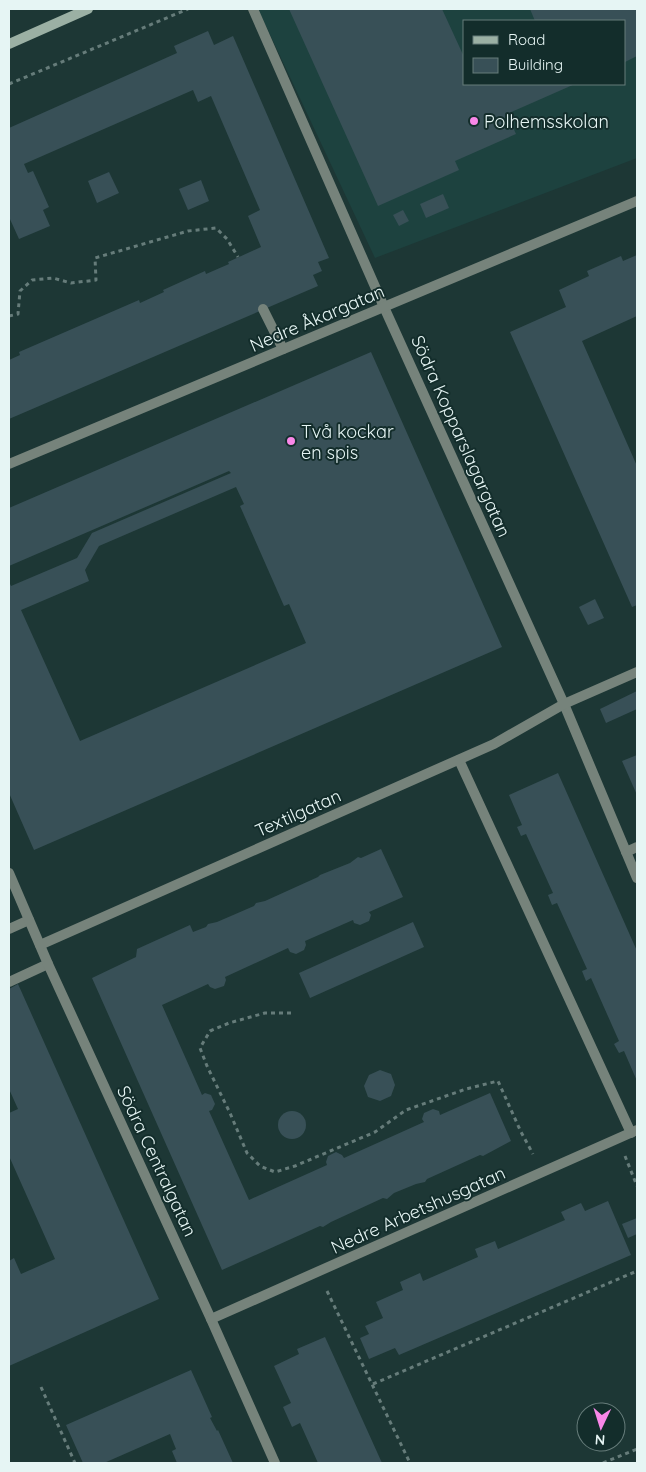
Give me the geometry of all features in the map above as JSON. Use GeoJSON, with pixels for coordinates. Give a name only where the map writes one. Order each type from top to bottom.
{"type":"FeatureCollection","features":[{"type":"Feature","properties":{"kind":"main road"},"geometry":{"type":"LineString","coordinates":[[9,44],[88,9]]}},
{"type":"Feature","properties":{"kind":"street","name":"Södra Kopparslagargatan"},"geometry":{"type":"LineString","coordinates":[[253,9],[384,307],[564,704],[637,878]]}},
{"type":"Feature","properties":{"kind":"street","name":"Nedre Åkargatan"},"geometry":{"type":"LineString","coordinates":[[9,464],[637,201]]}},
{"type":"Feature","properties":{"kind":"street"},"geometry":{"type":"LineString","coordinates":[[263,309],[283,349]]}},
{"type":"Feature","properties":{"kind":"street","name":"Textilgatan"},"geometry":{"type":"LineString","coordinates":[[40,944],[459,760],[494,744],[564,704],[637,672]]}},
{"type":"Feature","properties":{"kind":"street"},"geometry":{"type":"LineString","coordinates":[[459,760],[634,1132]]}},
{"type":"Feature","properties":{"kind":"street"},"geometry":{"type":"LineString","coordinates":[[626,852],[637,847]]}},
{"type":"Feature","properties":{"kind":"street","name":"Södra Centralgatan"},"geometry":{"type":"LineString","coordinates":[[9,873],[48,964],[275,1463]]}},
{"type":"Feature","properties":{"kind":"street"},"geometry":{"type":"LineString","coordinates":[[9,929],[29,920]]}},
{"type":"Feature","properties":{"kind":"street"},"geometry":{"type":"LineString","coordinates":[[9,982],[48,964]]}},
{"type":"Feature","properties":{"kind":"street","name":"Nedre Arbetshusgatan"},"geometry":{"type":"LineString","coordinates":[[211,1319],[634,1132]]}},
{"type":"Feature","properties":{"kind":"path"},"geometry":{"type":"LineString","coordinates":[[9,84],[180,10],[188,9]]}},
{"type":"Feature","properties":{"kind":"path"},"geometry":{"type":"LineString","coordinates":[[9,316],[18,314],[20,291],[32,280],[53,278],[71,283],[96,280],[95,258],[188,231],[216,228],[227,239],[238,257]]}},
{"type":"Feature","properties":{"kind":"path"},"geometry":{"type":"LineString","coordinates":[[291,1013],[265,1013],[229,1023],[210,1032],[200,1048],[248,1153],[260,1166],[275,1172],[295,1166],[375,1132],[406,1110],[466,1089],[498,1081],[521,1132],[543,1172]]}},
{"type":"Feature","properties":{"kind":"path"},"geometry":{"type":"LineString","coordinates":[[617,1139],[637,1186]]}},
{"type":"Feature","properties":{"kind":"path"},"geometry":{"type":"LineString","coordinates":[[373,1384],[637,1271]]}},
{"type":"Feature","properties":{"kind":"path"},"geometry":{"type":"LineString","coordinates":[[317,1272],[410,1463]]}},
{"type":"Feature","properties":{"kind":"path"},"geometry":{"type":"LineString","coordinates":[[41,1387],[75,1463]]}},
{"type":"Feature","properties":{"kind":"path"},"geometry":{"type":"LineString","coordinates":[[603,1463],[637,1448]]}},
{"type":"Feature","properties":{"kind":"shaded area","name":"Polhemsskolan"},"geometry":{"type":"Polygon","coordinates":[[[258,9],[637,9],[637,158],[375,258],[258,9]]]}},
{"type":"Feature","properties":{"kind":"building"},"geometry":{"type":"Polygon","coordinates":[[[289,9],[442,9],[463,55],[463,85],[573,85],[507,114],[516,134],[455,161],[459,170],[378,206],[289,9]]]}},
{"type":"Feature","properties":{"kind":"building"},"geometry":{"type":"Polygon","coordinates":[[[530,9],[637,9],[637,56],[626,62],[626,20],[535,20],[530,9]]]}},
{"type":"Feature","properties":{"kind":"building"},"geometry":{"type":"Polygon","coordinates":[[[208,31],[214,45],[233,36],[329,258],[318,262],[322,271],[313,275],[318,286],[9,419],[9,360],[20,355],[19,352],[139,300],[140,303],[164,292],[163,290],[205,271],[206,274],[229,264],[228,262],[261,247],[248,216],[260,210],[211,96],[198,102],[193,90],[24,164],[28,173],[33,171],[49,207],[43,210],[50,226],[19,239],[9,217],[9,128],[177,53],[174,46],[208,31]]]}},
{"type":"Feature","properties":{"kind":"building"},"geometry":{"type":"Polygon","coordinates":[[[109,172],[119,193],[97,203],[88,181],[109,172]]]}},
{"type":"Feature","properties":{"kind":"building"},"geometry":{"type":"Polygon","coordinates":[[[201,180],[209,201],[188,210],[179,189],[201,180]]]}},
{"type":"Feature","properties":{"kind":"building"},"geometry":{"type":"Polygon","coordinates":[[[443,194],[449,208],[426,218],[420,204],[443,194]]]}},
{"type":"Feature","properties":{"kind":"building"},"geometry":{"type":"Polygon","coordinates":[[[403,210],[409,221],[399,226],[393,215],[403,210]]]}},
{"type":"Feature","properties":{"kind":"building"},"geometry":{"type":"Polygon","coordinates":[[[637,255],[637,316],[582,341],[637,466],[637,605],[632,607],[510,332],[566,307],[559,290],[589,276],[587,271],[621,256],[623,261],[637,255]]]}},
{"type":"Feature","properties":{"kind":"building"},"geometry":{"type":"Polygon","coordinates":[[[371,352],[502,647],[34,850],[9,793],[9,582],[11,586],[77,558],[92,533],[231,473],[229,471],[9,566],[9,508],[371,352]],[[236,487],[99,546],[85,570],[89,581],[21,610],[80,741],[306,643],[289,604],[284,606],[240,506],[244,504],[236,487]]]}},
{"type":"Feature","properties":{"kind":"building"},"geometry":{"type":"Polygon","coordinates":[[[595,599],[604,618],[588,625],[579,607],[595,599]]]}},
{"type":"Feature","properties":{"kind":"building"},"geometry":{"type":"Polygon","coordinates":[[[637,691],[637,709],[606,723],[600,709],[637,691]]]}},
{"type":"Feature","properties":{"kind":"building"},"geometry":{"type":"Polygon","coordinates":[[[637,755],[637,795],[622,761],[637,755]]]}},
{"type":"Feature","properties":{"kind":"building"},"geometry":{"type":"Polygon","coordinates":[[[558,773],[637,951],[637,1081],[624,1051],[619,1053],[614,1044],[619,1041],[591,978],[586,981],[582,971],[587,969],[557,903],[552,905],[548,895],[553,893],[526,834],[521,836],[517,827],[522,825],[509,795],[558,773]]]}},
{"type":"Feature","properties":{"kind":"building"},"geometry":{"type":"Polygon","coordinates":[[[381,849],[403,897],[369,912],[371,915],[369,921],[360,925],[354,923],[353,920],[305,941],[304,950],[296,954],[290,952],[288,948],[225,977],[224,986],[215,989],[208,984],[162,1005],[202,1095],[205,1093],[211,1095],[215,1104],[212,1110],[209,1111],[249,1200],[327,1165],[328,1156],[336,1152],[344,1158],[424,1122],[422,1119],[424,1113],[433,1109],[439,1111],[440,1115],[490,1093],[511,1141],[483,1156],[480,1155],[427,1179],[425,1182],[394,1193],[387,1199],[383,1198],[323,1227],[320,1226],[222,1270],[92,978],[136,957],[137,949],[190,925],[193,932],[206,927],[208,924],[217,922],[254,906],[256,903],[265,901],[350,863],[358,857],[361,858],[381,849]]]}},
{"type":"Feature","properties":{"kind":"building"},"geometry":{"type":"Polygon","coordinates":[[[413,922],[424,947],[310,998],[299,973],[413,922]]]}},
{"type":"Feature","properties":{"kind":"building"},"geometry":{"type":"Polygon","coordinates":[[[18,984],[159,1299],[9,1366],[9,1261],[14,1258],[21,1274],[55,1259],[9,1156],[9,1113],[18,1109],[9,1089],[9,989],[18,984]]]}},
{"type":"Feature","properties":{"kind":"building"},"geometry":{"type":"Polygon","coordinates":[[[380,1070],[391,1074],[395,1085],[391,1096],[380,1101],[368,1097],[364,1086],[369,1075],[380,1070]]]}},
{"type":"Feature","properties":{"kind":"building"},"geometry":{"type":"Polygon","coordinates":[[[292,1111],[302,1115],[306,1125],[302,1135],[292,1139],[282,1135],[278,1125],[282,1115],[292,1111]]]}},
{"type":"Feature","properties":{"kind":"building"},"geometry":{"type":"Polygon","coordinates":[[[608,1201],[631,1255],[399,1355],[395,1348],[369,1359],[360,1338],[369,1334],[365,1326],[383,1318],[376,1302],[403,1290],[400,1282],[420,1273],[423,1281],[478,1257],[475,1249],[495,1241],[498,1249],[565,1220],[561,1212],[581,1203],[585,1211],[608,1201]]]}},
{"type":"Feature","properties":{"kind":"building"},"geometry":{"type":"Polygon","coordinates":[[[637,1218],[637,1234],[628,1238],[622,1224],[637,1218]]]}},
{"type":"Feature","properties":{"kind":"building"},"geometry":{"type":"Polygon","coordinates":[[[325,1337],[382,1463],[318,1463],[300,1423],[292,1427],[283,1407],[291,1403],[274,1366],[299,1354],[297,1349],[325,1337]]]}},
{"type":"Feature","properties":{"kind":"building"},"geometry":{"type":"Polygon","coordinates":[[[191,1370],[212,1417],[210,1418],[218,1430],[233,1463],[177,1463],[172,1451],[176,1449],[170,1434],[104,1463],[83,1463],[66,1425],[191,1370]]]}},
{"type":"Feature","properties":{"kind":"place","name":"Polhemsskolan"},"geometry":{"type":"Point","coordinates":[474,121]}},
{"type":"Feature","properties":{"kind":"place","name":"Två kockar en spis"},"geometry":{"type":"Point","coordinates":[291,441]}}]}
